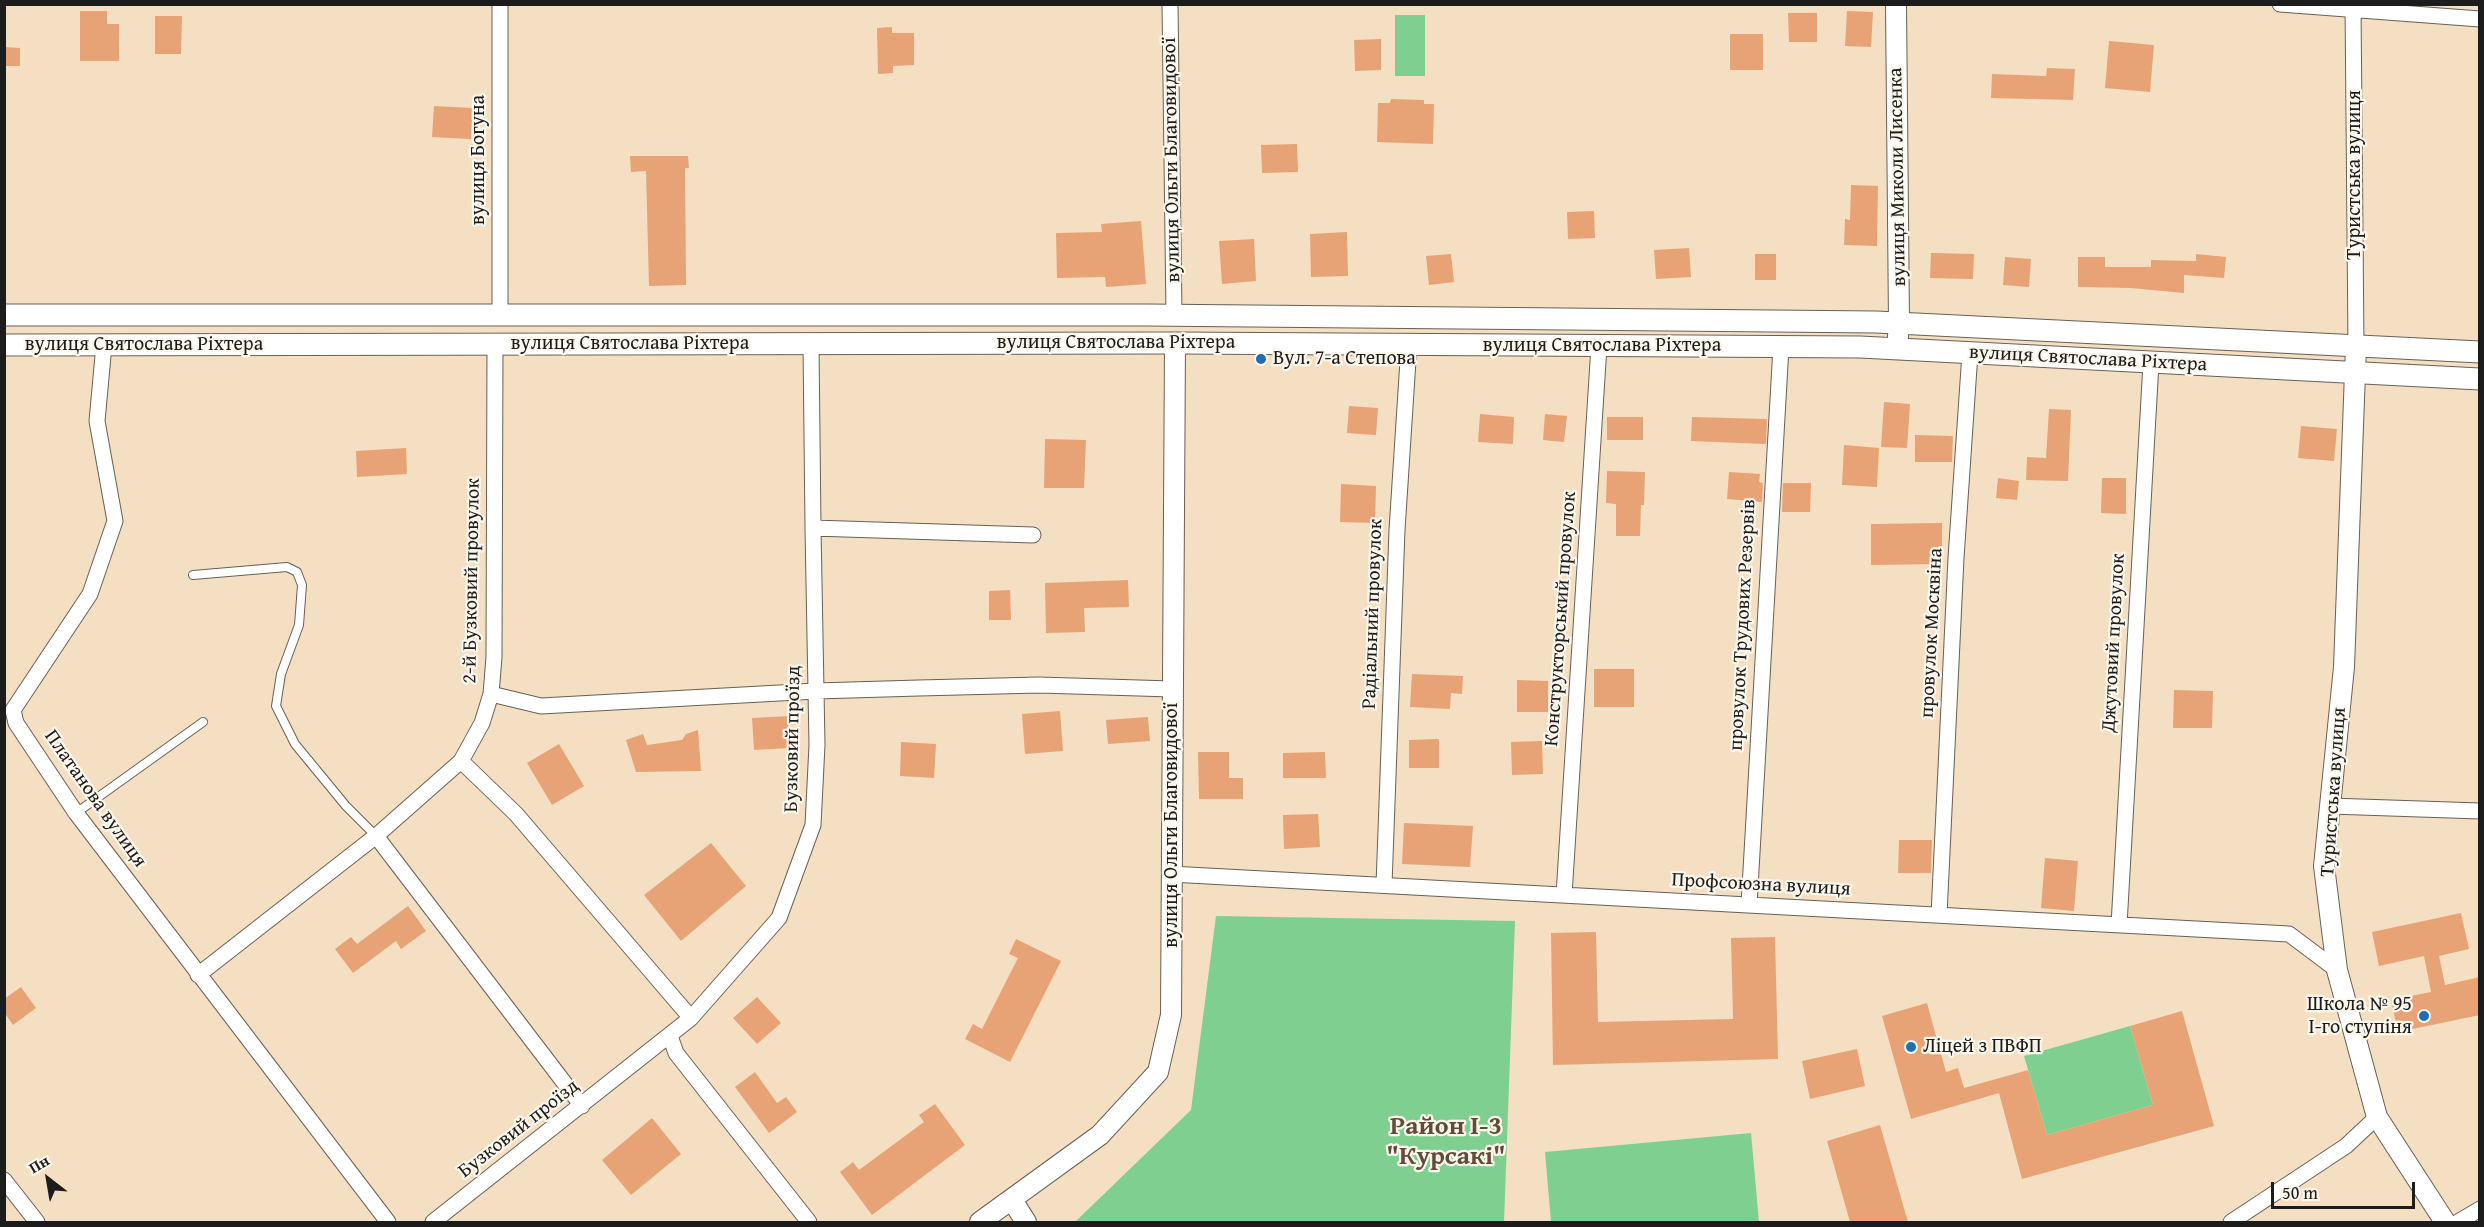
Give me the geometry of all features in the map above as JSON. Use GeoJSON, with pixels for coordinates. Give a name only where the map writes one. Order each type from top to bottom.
{"type":"FeatureCollection","features":[{"type":"Feature","properties":{"kind":"main road","name":"вулиця Святослава Ріхтера"},"geometry":{"type":"LineString","coordinates":[[4,315],[1174,315],[1899,323],[2480,352]]}},
{"type":"Feature","properties":{"kind":"main road","name":"вулиця Святослава Ріхтера"},"geometry":{"type":"LineString","coordinates":[[4,345],[1175,343],[1781,347],[1897,349],[2480,379]]}},
{"type":"Feature","properties":{"kind":"street","name":"вулиця Богуна"},"geometry":{"type":"LineString","coordinates":[[500,4],[500,316]]}},
{"type":"Feature","properties":{"kind":"street","name":"вулиця Ольги Благовидової"},"geometry":{"type":"LineString","coordinates":[[1170,4],[1174,315]]}},
{"type":"Feature","properties":{"kind":"street","name":"вулиця Миколи Лисенка"},"geometry":{"type":"LineString","coordinates":[[1896,4],[1899,323],[1897,349]]}},
{"type":"Feature","properties":{"kind":"street"},"geometry":{"type":"LineString","coordinates":[[2280,4],[2353,8],[2480,20]]}},
{"type":"Feature","properties":{"kind":"street","name":"Туристська вулиця"},"geometry":{"type":"LineString","coordinates":[[2353,8],[2356,372],[2344,667],[2324,866],[2337,970],[2377,1117],[2445,1222]]}},
{"type":"Feature","properties":{"kind":"street","name":"вулиця Ольги Благовидової"},"geometry":{"type":"LineString","coordinates":[[980,1222],[1100,1135],[1158,1072],[1171,1015],[1170,874],[1175,343]]}},
{"type":"Feature","properties":{"kind":"street","name":"2-й Бузковий провулок"},"geometry":{"type":"LineString","coordinates":[[198,975],[375,836],[462,761],[482,723],[491,694],[494,657],[495,344]]}},
{"type":"Feature","properties":{"kind":"street","name":"Бузковий проїзд"},"geometry":{"type":"LineString","coordinates":[[433,1222],[691,1018],[779,918],[813,825],[817,745],[811,344]]}},
{"type":"Feature","properties":{"kind":"street","name":"Платанова вулиця"},"geometry":{"type":"LineString","coordinates":[[104,345],[97,421],[115,521],[90,594],[13,710],[16,723],[76,813],[388,1222]]}},
{"type":"Feature","properties":{"kind":"street","name":"Радіальний провулок"},"geometry":{"type":"LineString","coordinates":[[1384,885],[1397,530],[1409,345]]}},
{"type":"Feature","properties":{"kind":"street","name":"Конструкторський провулок"},"geometry":{"type":"LineString","coordinates":[[1564,895],[1599,346]]}},
{"type":"Feature","properties":{"kind":"street","name":"провулок Трудових Резервів"},"geometry":{"type":"LineString","coordinates":[[1749,905],[1781,347]]}},
{"type":"Feature","properties":{"kind":"street","name":"провулок Москвіна"},"geometry":{"type":"LineString","coordinates":[[1938,915],[1956,558],[1970,353]]}},
{"type":"Feature","properties":{"kind":"street","name":"Джутовий провулок"},"geometry":{"type":"LineString","coordinates":[[2119,925],[2151,363]]}},
{"type":"Feature","properties":{"kind":"street"},"geometry":{"type":"LineString","coordinates":[[813,528],[1033,535]]}},
{"type":"Feature","properties":{"kind":"street"},"geometry":{"type":"LineString","coordinates":[[491,694],[541,706],[816,691],[1039,685],[1172,689]]}},
{"type":"Feature","properties":{"kind":"street"},"geometry":{"type":"LineString","coordinates":[[462,761],[516,814],[691,1018]]}},
{"type":"Feature","properties":{"kind":"street"},"geometry":{"type":"LineString","coordinates":[[2330,807],[2480,811]]}},
{"type":"Feature","properties":{"kind":"street"},"geometry":{"type":"LineString","coordinates":[[375,836],[582,1106]]}},
{"type":"Feature","properties":{"kind":"street","name":"Профсоюзна вулиця"},"geometry":{"type":"LineString","coordinates":[[1170,874],[2289,934],[2337,970]]}},
{"type":"Feature","properties":{"kind":"street"},"geometry":{"type":"LineString","coordinates":[[670,1036],[676,1053],[809,1222]]}},
{"type":"Feature","properties":{"kind":"street"},"geometry":{"type":"LineString","coordinates":[[2231,1222],[2346,1146],[2377,1117]]}},
{"type":"Feature","properties":{"kind":"street"},"geometry":{"type":"LineString","coordinates":[[4,1180],[37,1222]]}},
{"type":"Feature","properties":{"kind":"street"},"geometry":{"type":"LineString","coordinates":[[1012,1200],[1026,1222]]}},
{"type":"Feature","properties":{"kind":"street"},"geometry":{"type":"LineString","coordinates":[[2458,1222],[2480,1209]]}},
{"type":"Feature","properties":{"kind":"lane"},"geometry":{"type":"LineString","coordinates":[[193,575],[287,567],[297,572],[302,585],[299,625],[281,674],[276,705],[295,744],[346,806],[375,836]]}},
{"type":"Feature","properties":{"kind":"lane"},"geometry":{"type":"LineString","coordinates":[[76,813],[203,722]]}},
{"type":"Feature","properties":{"kind":"green space"},"geometry":{"type":"Polygon","coordinates":[[[1395,15],[1425,15],[1425,76],[1395,76],[1395,15]]]}},
{"type":"Feature","properties":{"kind":"green space"},"geometry":{"type":"Polygon","coordinates":[[[1216,916],[1515,921],[1504,1222],[1075,1222],[1191,1110],[1216,916]]]}},
{"type":"Feature","properties":{"kind":"green space"},"geometry":{"type":"Polygon","coordinates":[[[2130,1026],[2153,1105],[2047,1135],[2024,1056],[2130,1026]]]}},
{"type":"Feature","properties":{"kind":"green space"},"geometry":{"type":"Polygon","coordinates":[[[1751,1133],[1759,1222],[1551,1222],[1545,1152],[1751,1133]]]}},
{"type":"Feature","properties":{"kind":"building"},"geometry":{"type":"Polygon","coordinates":[[[80,11],[107,11],[107,24],[119,24],[119,61],[80,61],[80,11]]]}},
{"type":"Feature","properties":{"kind":"building"},"geometry":{"type":"Polygon","coordinates":[[[1847,11],[1873,12],[1871,47],[1845,46],[1847,11]]]}},
{"type":"Feature","properties":{"kind":"building"},"geometry":{"type":"Polygon","coordinates":[[[1788,13],[1817,13],[1817,42],[1789,42],[1788,13]]]}},
{"type":"Feature","properties":{"kind":"building"},"geometry":{"type":"Polygon","coordinates":[[[155,16],[182,16],[181,54],[155,54],[155,16]]]}},
{"type":"Feature","properties":{"kind":"building"},"geometry":{"type":"Polygon","coordinates":[[[892,27],[892,33],[914,33],[914,65],[893,66],[893,73],[878,74],[877,28],[892,27]]]}},
{"type":"Feature","properties":{"kind":"building"},"geometry":{"type":"Polygon","coordinates":[[[1730,34],[1763,34],[1763,70],[1730,70],[1730,34]]]}},
{"type":"Feature","properties":{"kind":"building"},"geometry":{"type":"Polygon","coordinates":[[[1381,39],[1381,70],[1355,71],[1354,40],[1381,39]]]}},
{"type":"Feature","properties":{"kind":"building"},"geometry":{"type":"Polygon","coordinates":[[[2109,41],[2154,45],[2150,92],[2105,88],[2109,41]]]}},
{"type":"Feature","properties":{"kind":"building"},"geometry":{"type":"Polygon","coordinates":[[[4,47],[20,48],[20,66],[4,66],[4,47]]]}},
{"type":"Feature","properties":{"kind":"building"},"geometry":{"type":"Polygon","coordinates":[[[2047,68],[2075,69],[2073,100],[1991,98],[1992,74],[2046,76],[2047,68]]]}},
{"type":"Feature","properties":{"kind":"building"},"geometry":{"type":"Polygon","coordinates":[[[1391,99],[1424,100],[1424,104],[1434,104],[1433,144],[1377,142],[1378,103],[1390,103],[1391,99]]]}},
{"type":"Feature","properties":{"kind":"building"},"geometry":{"type":"Polygon","coordinates":[[[434,106],[473,108],[471,139],[432,137],[434,106]]]}},
{"type":"Feature","properties":{"kind":"building"},"geometry":{"type":"Polygon","coordinates":[[[1297,144],[1298,172],[1262,173],[1261,145],[1297,144]]]}},
{"type":"Feature","properties":{"kind":"building"},"geometry":{"type":"Polygon","coordinates":[[[630,156],[688,156],[689,168],[685,168],[686,285],[649,286],[646,171],[631,172],[630,156]]]}},
{"type":"Feature","properties":{"kind":"building"},"geometry":{"type":"Polygon","coordinates":[[[1851,185],[1878,186],[1877,246],[1844,245],[1845,219],[1850,220],[1851,185]]]}},
{"type":"Feature","properties":{"kind":"building"},"geometry":{"type":"Polygon","coordinates":[[[1594,211],[1595,238],[1568,239],[1567,212],[1594,211]]]}},
{"type":"Feature","properties":{"kind":"building"},"geometry":{"type":"Polygon","coordinates":[[[1141,221],[1146,284],[1106,287],[1105,277],[1057,278],[1056,233],[1102,232],[1101,224],[1141,221]]]}},
{"type":"Feature","properties":{"kind":"building"},"geometry":{"type":"Polygon","coordinates":[[[1347,232],[1348,276],[1311,277],[1310,234],[1347,232]]]}},
{"type":"Feature","properties":{"kind":"building"},"geometry":{"type":"Polygon","coordinates":[[[1254,239],[1256,281],[1222,284],[1219,241],[1254,239]]]}},
{"type":"Feature","properties":{"kind":"building"},"geometry":{"type":"Polygon","coordinates":[[[1689,248],[1691,277],[1656,279],[1654,250],[1689,248]]]}},
{"type":"Feature","properties":{"kind":"building"},"geometry":{"type":"Polygon","coordinates":[[[1931,253],[1974,254],[1973,279],[1930,278],[1931,253]]]}},
{"type":"Feature","properties":{"kind":"building"},"geometry":{"type":"Polygon","coordinates":[[[1451,254],[1454,282],[1429,285],[1426,256],[1451,254]]]}},
{"type":"Feature","properties":{"kind":"building"},"geometry":{"type":"Polygon","coordinates":[[[1755,254],[1776,254],[1776,280],[1755,280],[1755,254]]]}},
{"type":"Feature","properties":{"kind":"building"},"geometry":{"type":"Polygon","coordinates":[[[2196,254],[2226,257],[2224,278],[2184,275],[2184,293],[2131,288],[2078,287],[2078,257],[2105,257],[2105,267],[2151,267],[2151,260],[2196,261],[2196,254]]]}},
{"type":"Feature","properties":{"kind":"building"},"geometry":{"type":"Polygon","coordinates":[[[2005,257],[2031,259],[2029,287],[2003,285],[2005,257]]]}},
{"type":"Feature","properties":{"kind":"building"},"geometry":{"type":"Polygon","coordinates":[[[1884,402],[1910,404],[1907,448],[1881,447],[1884,402]]]}},
{"type":"Feature","properties":{"kind":"building"},"geometry":{"type":"Polygon","coordinates":[[[1349,406],[1378,408],[1376,435],[1347,433],[1349,406]]]}},
{"type":"Feature","properties":{"kind":"building"},"geometry":{"type":"Polygon","coordinates":[[[2049,409],[2071,410],[2068,481],[2026,480],[2027,457],[2046,458],[2049,409]]]}},
{"type":"Feature","properties":{"kind":"building"},"geometry":{"type":"Polygon","coordinates":[[[1480,414],[1514,417],[1513,444],[1478,442],[1480,414]]]}},
{"type":"Feature","properties":{"kind":"building"},"geometry":{"type":"Polygon","coordinates":[[[1545,414],[1567,416],[1564,442],[1543,440],[1545,414]]]}},
{"type":"Feature","properties":{"kind":"building"},"geometry":{"type":"Polygon","coordinates":[[[1607,417],[1643,417],[1643,440],[1607,440],[1607,417]]]}},
{"type":"Feature","properties":{"kind":"building"},"geometry":{"type":"Polygon","coordinates":[[[1692,417],[1767,419],[1766,444],[1691,441],[1692,417]]]}},
{"type":"Feature","properties":{"kind":"building"},"geometry":{"type":"Polygon","coordinates":[[[2301,426],[2337,429],[2334,461],[2298,458],[2301,426]]]}},
{"type":"Feature","properties":{"kind":"building"},"geometry":{"type":"Polygon","coordinates":[[[1915,435],[1953,436],[1952,462],[1915,462],[1915,435]]]}},
{"type":"Feature","properties":{"kind":"building"},"geometry":{"type":"Polygon","coordinates":[[[1045,439],[1086,440],[1084,488],[1044,488],[1045,439]]]}},
{"type":"Feature","properties":{"kind":"building"},"geometry":{"type":"Polygon","coordinates":[[[1844,445],[1879,448],[1877,487],[1842,485],[1844,445]]]}},
{"type":"Feature","properties":{"kind":"building"},"geometry":{"type":"Polygon","coordinates":[[[406,448],[407,474],[357,477],[356,451],[406,448]]]}},
{"type":"Feature","properties":{"kind":"building"},"geometry":{"type":"Polygon","coordinates":[[[1607,471],[1645,472],[1640,536],[1616,536],[1616,504],[1606,503],[1607,471]]]}},
{"type":"Feature","properties":{"kind":"building"},"geometry":{"type":"Polygon","coordinates":[[[1729,472],[1760,474],[1759,482],[1763,483],[1762,502],[1727,499],[1729,472]]]}},
{"type":"Feature","properties":{"kind":"building"},"geometry":{"type":"Polygon","coordinates":[[[1998,478],[2019,481],[2017,500],[1996,498],[1998,478]]]}},
{"type":"Feature","properties":{"kind":"building"},"geometry":{"type":"Polygon","coordinates":[[[2102,478],[2126,478],[2126,514],[2101,513],[2102,478]]]}},
{"type":"Feature","properties":{"kind":"building"},"geometry":{"type":"Polygon","coordinates":[[[1783,483],[1811,483],[1810,512],[1782,512],[1783,483]]]}},
{"type":"Feature","properties":{"kind":"building"},"geometry":{"type":"Polygon","coordinates":[[[1341,484],[1376,486],[1375,523],[1340,522],[1341,484]]]}},
{"type":"Feature","properties":{"kind":"building"},"geometry":{"type":"Polygon","coordinates":[[[1942,523],[1942,564],[1871,565],[1871,524],[1942,523]]]}},
{"type":"Feature","properties":{"kind":"building"},"geometry":{"type":"Polygon","coordinates":[[[1128,580],[1129,607],[1084,608],[1085,632],[1046,633],[1045,583],[1128,580]]]}},
{"type":"Feature","properties":{"kind":"building"},"geometry":{"type":"Polygon","coordinates":[[[1010,590],[1011,620],[989,620],[989,591],[1010,590]]]}},
{"type":"Feature","properties":{"kind":"building"},"geometry":{"type":"Polygon","coordinates":[[[1594,669],[1634,669],[1634,707],[1594,707],[1594,669]]]}},
{"type":"Feature","properties":{"kind":"building"},"geometry":{"type":"Polygon","coordinates":[[[1412,674],[1463,676],[1462,694],[1451,693],[1450,709],[1410,707],[1412,674]]]}},
{"type":"Feature","properties":{"kind":"building"},"geometry":{"type":"Polygon","coordinates":[[[1517,680],[1548,681],[1548,712],[1517,712],[1517,680]]]}},
{"type":"Feature","properties":{"kind":"building"},"geometry":{"type":"Polygon","coordinates":[[[2174,690],[2213,691],[2212,728],[2173,728],[2174,690]]]}},
{"type":"Feature","properties":{"kind":"building"},"geometry":{"type":"Polygon","coordinates":[[[1060,711],[1063,751],[1025,754],[1022,714],[1060,711]]]}},
{"type":"Feature","properties":{"kind":"building"},"geometry":{"type":"Polygon","coordinates":[[[788,716],[790,748],[754,750],[752,718],[788,716]]]}},
{"type":"Feature","properties":{"kind":"building"},"geometry":{"type":"Polygon","coordinates":[[[1148,717],[1150,741],[1108,744],[1106,720],[1148,717]]]}},
{"type":"Feature","properties":{"kind":"building"},"geometry":{"type":"Polygon","coordinates":[[[698,730],[701,771],[636,772],[626,740],[643,734],[647,745],[682,740],[686,734],[698,730]]]}},
{"type":"Feature","properties":{"kind":"building"},"geometry":{"type":"Polygon","coordinates":[[[1439,739],[1439,768],[1409,768],[1409,740],[1439,739]]]}},
{"type":"Feature","properties":{"kind":"building"},"geometry":{"type":"Polygon","coordinates":[[[1542,741],[1543,774],[1512,775],[1511,742],[1542,741]]]}},
{"type":"Feature","properties":{"kind":"building"},"geometry":{"type":"Polygon","coordinates":[[[901,742],[936,744],[934,778],[900,776],[901,742]]]}},
{"type":"Feature","properties":{"kind":"building"},"geometry":{"type":"Polygon","coordinates":[[[559,744],[584,786],[552,805],[527,763],[559,744]]]}},
{"type":"Feature","properties":{"kind":"building"},"geometry":{"type":"Polygon","coordinates":[[[1198,752],[1229,752],[1229,778],[1243,778],[1243,799],[1199,799],[1198,752]]]}},
{"type":"Feature","properties":{"kind":"building"},"geometry":{"type":"Polygon","coordinates":[[[1325,752],[1326,778],[1283,778],[1283,753],[1325,752]]]}},
{"type":"Feature","properties":{"kind":"building"},"geometry":{"type":"Polygon","coordinates":[[[1318,814],[1320,847],[1284,849],[1283,815],[1318,814]]]}},
{"type":"Feature","properties":{"kind":"building"},"geometry":{"type":"Polygon","coordinates":[[[1404,823],[1473,826],[1470,867],[1402,864],[1404,823]]]}},
{"type":"Feature","properties":{"kind":"building"},"geometry":{"type":"Polygon","coordinates":[[[1899,840],[1932,840],[1931,873],[1898,873],[1899,840]]]}},
{"type":"Feature","properties":{"kind":"building"},"geometry":{"type":"Polygon","coordinates":[[[711,843],[746,886],[681,941],[644,895],[711,843]]]}},
{"type":"Feature","properties":{"kind":"building"},"geometry":{"type":"Polygon","coordinates":[[[2045,858],[2078,861],[2074,911],[2041,908],[2045,858]]]}},
{"type":"Feature","properties":{"kind":"building"},"geometry":{"type":"Polygon","coordinates":[[[408,906],[426,931],[401,949],[396,941],[353,973],[335,949],[351,937],[357,944],[408,906]]]}},
{"type":"Feature","properties":{"kind":"building"},"geometry":{"type":"Polygon","coordinates":[[[2461,913],[2469,949],[2439,956],[2445,985],[2480,977],[2480,1015],[2398,1032],[2391,1000],[2431,992],[2424,956],[2379,966],[2372,932],[2461,913]]]}},
{"type":"Feature","properties":{"kind":"building"},"geometry":{"type":"Polygon","coordinates":[[[1596,932],[1598,1022],[1733,1019],[1731,938],[1775,937],[1778,1059],[1553,1065],[1551,933],[1596,932]]]}},
{"type":"Feature","properties":{"kind":"building"},"geometry":{"type":"Polygon","coordinates":[[[1016,939],[1061,961],[1010,1062],[965,1039],[973,1024],[982,1029],[1018,958],[1009,954],[1016,939]]]}},
{"type":"Feature","properties":{"kind":"building"},"geometry":{"type":"Polygon","coordinates":[[[21,987],[36,1008],[13,1025],[4,1012],[4,999],[21,987]]]}},
{"type":"Feature","properties":{"kind":"building"},"geometry":{"type":"Polygon","coordinates":[[[757,997],[781,1023],[757,1044],[733,1018],[757,997]]]}},
{"type":"Feature","properties":{"kind":"building"},"geometry":{"type":"Polygon","coordinates":[[[1927,1003],[1946,1072],[1958,1068],[1964,1088],[2028,1070],[2047,1135],[2153,1105],[2130,1026],[2182,1011],[2214,1126],[2022,1179],[1999,1093],[1911,1119],[1882,1016],[1927,1003]]]}},
{"type":"Feature","properties":{"kind":"building"},"geometry":{"type":"Polygon","coordinates":[[[1857,1049],[1865,1086],[1810,1099],[1802,1061],[1857,1049]]]}},
{"type":"Feature","properties":{"kind":"building"},"geometry":{"type":"Polygon","coordinates":[[[755,1072],[777,1103],[786,1097],[797,1112],[769,1133],[735,1087],[755,1072]]]}},
{"type":"Feature","properties":{"kind":"building"},"geometry":{"type":"Polygon","coordinates":[[[935,1104],[965,1145],[872,1215],[840,1172],[853,1162],[859,1170],[924,1122],[919,1115],[935,1104]]]}},
{"type":"Feature","properties":{"kind":"building"},"geometry":{"type":"Polygon","coordinates":[[[652,1118],[681,1154],[631,1195],[602,1160],[652,1118]]]}},
{"type":"Feature","properties":{"kind":"building"},"geometry":{"type":"Polygon","coordinates":[[[1880,1125],[1908,1222],[1850,1222],[1827,1141],[1880,1125]]]}},
{"type":"Feature","properties":{"kind":"place","name":"Вул. 7-а Степова"},"geometry":{"type":"Point","coordinates":[1261,359]}},
{"type":"Feature","properties":{"kind":"place","name":"Школа № 95 І-го ступіня"},"geometry":{"type":"Point","coordinates":[2424,1016]}},
{"type":"Feature","properties":{"kind":"place","name":"Ліцей з ПВФП"},"geometry":{"type":"Point","coordinates":[1911,1047]}},
{"type":"Feature","properties":{"kind":"district","name":"Район І-3 \"Курсакі\""},"geometry":{"type":"Point","coordinates":[1446,1142]}}]}
